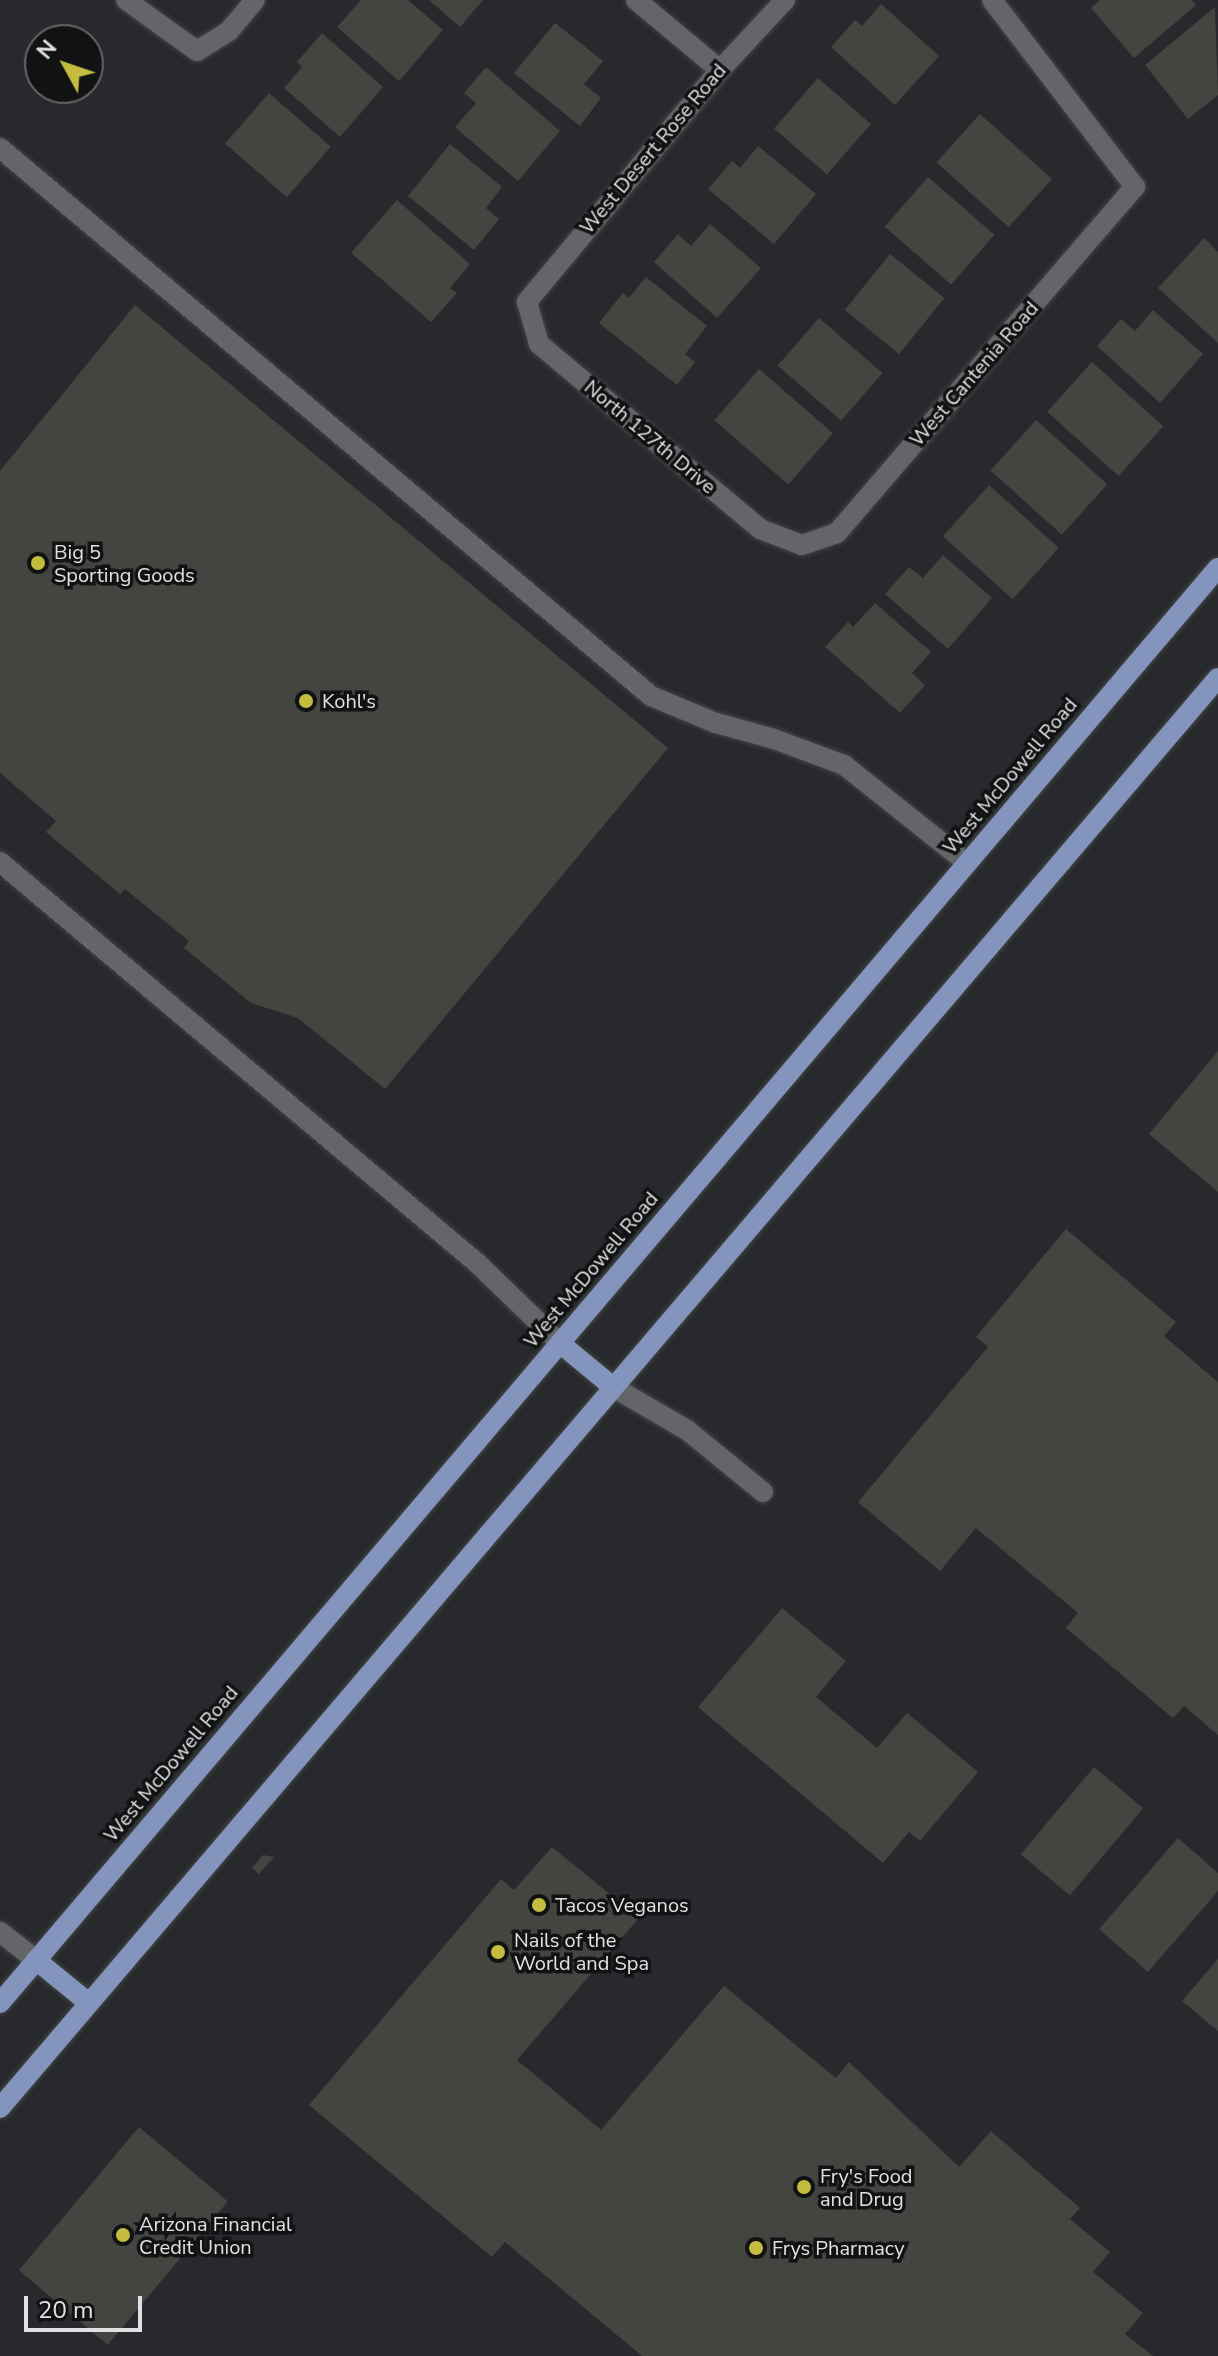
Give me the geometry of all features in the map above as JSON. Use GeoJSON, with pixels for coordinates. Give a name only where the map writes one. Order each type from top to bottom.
{"type":"FeatureCollection","features":[{"type":"Feature","properties":{"kind":"main road","name":"West McDowell Road"},"geometry":{"type":"LineString","coordinates":[[0,2003],[1218,568]]}},
{"type":"Feature","properties":{"kind":"main road"},"geometry":{"type":"LineString","coordinates":[[0,2108],[1218,678]]}},
{"type":"Feature","properties":{"kind":"main road"},"geometry":{"type":"LineString","coordinates":[[561,1344],[613,1387]]}},
{"type":"Feature","properties":{"kind":"main road"},"geometry":{"type":"LineString","coordinates":[[36,1960],[89,2003]]}},
{"type":"Feature","properties":{"kind":"street"},"geometry":{"type":"LineString","coordinates":[[126,0],[197,51],[229,31],[255,0]]}},
{"type":"Feature","properties":{"kind":"street"},"geometry":{"type":"LineString","coordinates":[[636,0],[720,70]]}},
{"type":"Feature","properties":{"kind":"street","name":"West Desert Rose Road"},"geometry":{"type":"LineString","coordinates":[[527,302],[720,70],[785,0]]}},
{"type":"Feature","properties":{"kind":"street","name":"West Cantenia Road"},"geometry":{"type":"LineString","coordinates":[[802,545],[837,533],[1135,187],[992,0]]}},
{"type":"Feature","properties":{"kind":"street"},"geometry":{"type":"LineString","coordinates":[[0,148],[651,696],[716,723],[844,765],[967,863]]}},
{"type":"Feature","properties":{"kind":"street","name":"North 127th Drive"},"geometry":{"type":"LineString","coordinates":[[527,302],[539,344],[760,529],[802,545]]}},
{"type":"Feature","properties":{"kind":"street"},"geometry":{"type":"LineString","coordinates":[[0,862],[477,1263],[561,1344]]}},
{"type":"Feature","properties":{"kind":"street"},"geometry":{"type":"LineString","coordinates":[[613,1387],[687,1430],[763,1492]]}},
{"type":"Feature","properties":{"kind":"street"},"geometry":{"type":"LineString","coordinates":[[0,1932],[36,1960]]}},
{"type":"Feature","properties":{"kind":"building"},"geometry":{"type":"Polygon","coordinates":[[[361,0],[408,0],[443,30],[399,81],[337,27],[361,0]]]}},
{"type":"Feature","properties":{"kind":"building"},"geometry":{"type":"Polygon","coordinates":[[[429,0],[483,0],[460,27],[429,0]]]}},
{"type":"Feature","properties":{"kind":"building"},"geometry":{"type":"Polygon","coordinates":[[[1100,0],[1192,0],[1196,5],[1134,58],[1091,8],[1100,0]]]}},
{"type":"Feature","properties":{"kind":"building"},"geometry":{"type":"Polygon","coordinates":[[[881,4],[939,56],[895,105],[831,47],[855,20],[862,26],[881,4]]]}},
{"type":"Feature","properties":{"kind":"building"},"geometry":{"type":"Polygon","coordinates":[[[1215,7],[1218,95],[1188,119],[1145,65],[1215,7]]]}},
{"type":"Feature","properties":{"kind":"building"},"geometry":{"type":"Polygon","coordinates":[[[555,23],[603,61],[584,84],[601,98],[580,126],[514,73],[555,23]]]}},
{"type":"Feature","properties":{"kind":"building"},"geometry":{"type":"Polygon","coordinates":[[[322,33],[383,87],[340,137],[284,88],[302,67],[297,62],[322,33]]]}},
{"type":"Feature","properties":{"kind":"building"},"geometry":{"type":"Polygon","coordinates":[[[486,67],[560,131],[518,181],[455,127],[476,103],[464,93],[486,67]]]}},
{"type":"Feature","properties":{"kind":"building"},"geometry":{"type":"Polygon","coordinates":[[[818,78],[871,124],[827,174],[774,129],[818,78]]]}},
{"type":"Feature","properties":{"kind":"building"},"geometry":{"type":"Polygon","coordinates":[[[269,93],[331,147],[287,197],[225,144],[269,93]]]}},
{"type":"Feature","properties":{"kind":"building"},"geometry":{"type":"Polygon","coordinates":[[[980,114],[1052,179],[1009,227],[937,162],[980,114]]]}},
{"type":"Feature","properties":{"kind":"building"},"geometry":{"type":"Polygon","coordinates":[[[450,144],[502,187],[486,208],[499,219],[474,250],[408,196],[450,144]]]}},
{"type":"Feature","properties":{"kind":"building"},"geometry":{"type":"Polygon","coordinates":[[[758,146],[816,194],[774,244],[708,189],[732,161],[740,168],[758,146]]]}},
{"type":"Feature","properties":{"kind":"building"},"geometry":{"type":"Polygon","coordinates":[[[928,177],[994,235],[951,285],[885,227],[928,177]]]}},
{"type":"Feature","properties":{"kind":"building"},"geometry":{"type":"Polygon","coordinates":[[[397,200],[470,264],[450,288],[457,293],[431,322],[351,253],[397,200]]]}},
{"type":"Feature","properties":{"kind":"building"},"geometry":{"type":"Polygon","coordinates":[[[710,224],[761,268],[717,318],[654,262],[678,234],[691,246],[710,224]]]}},
{"type":"Feature","properties":{"kind":"building"},"geometry":{"type":"Polygon","coordinates":[[[1204,238],[1218,252],[1218,343],[1158,288],[1204,238]]]}},
{"type":"Feature","properties":{"kind":"building"},"geometry":{"type":"Polygon","coordinates":[[[890,254],[944,298],[899,354],[845,310],[890,254]]]}},
{"type":"Feature","properties":{"kind":"building"},"geometry":{"type":"Polygon","coordinates":[[[646,277],[707,326],[685,354],[695,362],[677,385],[599,323],[623,293],[629,298],[646,277]]]}},
{"type":"Feature","properties":{"kind":"building","name":"Kohl's"},"geometry":{"type":"Polygon","coordinates":[[[135,305],[668,748],[385,1089],[298,1018],[251,1003],[184,948],[189,941],[125,889],[120,894],[46,832],[56,821],[0,773],[0,471],[135,305]]]}},
{"type":"Feature","properties":{"kind":"building"},"geometry":{"type":"Polygon","coordinates":[[[1153,310],[1203,354],[1160,403],[1097,346],[1121,319],[1135,331],[1153,310]]]}},
{"type":"Feature","properties":{"kind":"building"},"geometry":{"type":"Polygon","coordinates":[[[819,318],[882,373],[841,421],[778,366],[819,318]]]}},
{"type":"Feature","properties":{"kind":"building"},"geometry":{"type":"Polygon","coordinates":[[[1092,362],[1163,426],[1119,476],[1047,412],[1092,362]]]}},
{"type":"Feature","properties":{"kind":"building"},"geometry":{"type":"Polygon","coordinates":[[[759,369],[833,433],[788,485],[714,420],[759,369]]]}},
{"type":"Feature","properties":{"kind":"building"},"geometry":{"type":"Polygon","coordinates":[[[1036,420],[1107,484],[1062,535],[990,471],[1036,420]]]}},
{"type":"Feature","properties":{"kind":"building"},"geometry":{"type":"Polygon","coordinates":[[[989,485],[1059,548],[1013,599],[943,536],[989,485]]]}},
{"type":"Feature","properties":{"kind":"building"},"geometry":{"type":"Polygon","coordinates":[[[943,555],[992,598],[948,649],[885,594],[909,567],[923,578],[943,555]]]}},
{"type":"Feature","properties":{"kind":"building"},"geometry":{"type":"Polygon","coordinates":[[[875,603],[931,652],[912,673],[925,685],[900,713],[825,647],[848,622],[853,627],[875,603]]]}},
{"type":"Feature","properties":{"kind":"building"},"geometry":{"type":"Polygon","coordinates":[[[1218,1051],[1218,1192],[1149,1134],[1218,1051]]]}},
{"type":"Feature","properties":{"kind":"building"},"geometry":{"type":"Polygon","coordinates":[[[1066,1229],[1176,1322],[1164,1336],[1218,1382],[1218,1735],[1184,1706],[1173,1718],[1066,1628],[1078,1613],[976,1528],[940,1571],[858,1502],[988,1347],[976,1337],[1066,1229]]]}},
{"type":"Feature","properties":{"kind":"building"},"geometry":{"type":"Polygon","coordinates":[[[782,1608],[846,1661],[816,1697],[877,1748],[907,1713],[978,1772],[920,1841],[909,1832],[883,1863],[698,1707],[782,1608]]]}},
{"type":"Feature","properties":{"kind":"building"},"geometry":{"type":"Polygon","coordinates":[[[1094,1767],[1143,1808],[1070,1895],[1021,1854],[1094,1767]]]}},
{"type":"Feature","properties":{"kind":"building"},"geometry":{"type":"Polygon","coordinates":[[[1178,1838],[1218,1873],[1218,1891],[1148,1972],[1099,1929],[1178,1838]]]}},
{"type":"Feature","properties":{"kind":"building","name":"Fry's Food and Drug"},"geometry":{"type":"Polygon","coordinates":[[[552,1847],[639,1918],[517,2060],[601,2130],[724,1986],[836,2078],[849,2062],[959,2167],[991,2131],[1080,2208],[1070,2219],[1110,2252],[1093,2272],[1143,2313],[1125,2334],[1153,2356],[642,2356],[505,2242],[492,2257],[309,2105],[501,1879],[514,1890],[552,1847]]]}},
{"type":"Feature","properties":{"kind":"building"},"geometry":{"type":"Polygon","coordinates":[[[263,1855],[274,1857],[259,1874],[252,1868],[263,1855]]]}},
{"type":"Feature","properties":{"kind":"building"},"geometry":{"type":"Polygon","coordinates":[[[1218,1959],[1218,2031],[1182,2001],[1218,1959]]]}},
{"type":"Feature","properties":{"kind":"building","name":"Arizona Financial Credit Union"},"geometry":{"type":"Polygon","coordinates":[[[139,2127],[228,2202],[108,2345],[19,2270],[139,2127]]]}},
{"type":"Feature","properties":{"kind":"place","name":"Big 5 Sporting Goods"},"geometry":{"type":"Point","coordinates":[38,563]}},
{"type":"Feature","properties":{"kind":"place","name":"Kohl's"},"geometry":{"type":"Point","coordinates":[306,701]}},
{"type":"Feature","properties":{"kind":"place","name":"Tacos Veganos"},"geometry":{"type":"Point","coordinates":[539,1905]}},
{"type":"Feature","properties":{"kind":"place","name":"Nails of the World and Spa"},"geometry":{"type":"Point","coordinates":[498,1952]}},
{"type":"Feature","properties":{"kind":"place","name":"Fry's Food and Drug"},"geometry":{"type":"Point","coordinates":[804,2187]}},
{"type":"Feature","properties":{"kind":"place","name":"Arizona Financial Credit Union"},"geometry":{"type":"Point","coordinates":[123,2235]}},
{"type":"Feature","properties":{"kind":"place","name":"Frys Pharmacy"},"geometry":{"type":"Point","coordinates":[756,2248]}}]}
